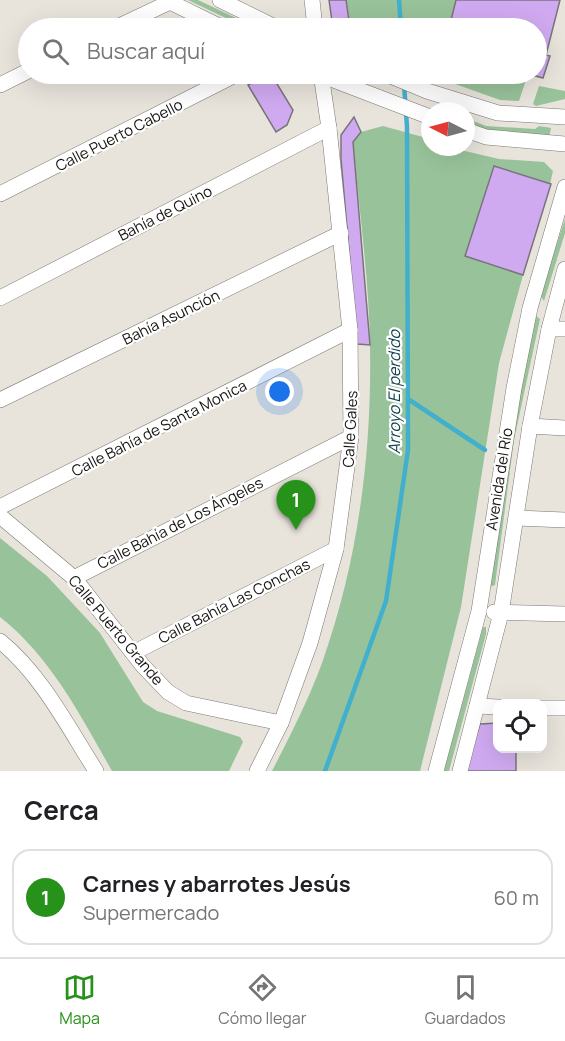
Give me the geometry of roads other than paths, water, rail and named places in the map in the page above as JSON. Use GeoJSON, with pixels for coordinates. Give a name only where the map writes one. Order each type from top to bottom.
{"type":"FeatureCollection","features":[{"type":"Feature","properties":{"kind":"street"},"geometry":{"type":"LineString","coordinates":[[220,0],[257,18]]}},
{"type":"Feature","properties":{"kind":"street"},"geometry":{"type":"LineString","coordinates":[[312,0],[314,18]]}},
{"type":"Feature","properties":{"kind":"street"},"geometry":{"type":"LineString","coordinates":[[135,18],[168,1],[203,18]]}},
{"type":"Feature","properties":{"kind":"street"},"geometry":{"type":"LineString","coordinates":[[0,85],[18,76]]}},
{"type":"Feature","properties":{"kind":"street","name":"Calle Puerto Cabello"},"geometry":{"type":"LineString","coordinates":[[0,194],[217,84]]}},
{"type":"Feature","properties":{"kind":"street","name":"Calle Gales"},"geometry":{"type":"LineString","coordinates":[[257,771],[281,723],[310,643],[336,549],[351,437],[350,330],[329,128],[322,84]]}},
{"type":"Feature","properties":{"kind":"street"},"geometry":{"type":"LineString","coordinates":[[343,84],[373,97],[421,113]]}},
{"type":"Feature","properties":{"kind":"street"},"geometry":{"type":"LineString","coordinates":[[412,84],[498,113],[565,117]]}},
{"type":"Feature","properties":{"kind":"street"},"geometry":{"type":"LineString","coordinates":[[430,102],[432,92]]}},
{"type":"Feature","properties":{"kind":"street","name":"Bahía de Quino"},"geometry":{"type":"LineString","coordinates":[[0,298],[329,128]]}},
{"type":"Feature","properties":{"kind":"street"},"geometry":{"type":"LineString","coordinates":[[475,133],[486,137],[565,144]]}},
{"type":"Feature","properties":{"kind":"street","name":"Avenida del Río"},"geometry":{"type":"LineString","coordinates":[[436,771],[479,611],[514,388],[530,308],[565,187]]}},
{"type":"Feature","properties":{"kind":"street","name":"Bahía Asunción"},"geometry":{"type":"LineString","coordinates":[[0,400],[341,233]]}},
{"type":"Feature","properties":{"kind":"street","name":"Avenida del Río"},"geometry":{"type":"LineString","coordinates":[[460,771],[501,613],[530,426],[552,313],[565,269]]}},
{"type":"Feature","properties":{"kind":"street"},"geometry":{"type":"LineString","coordinates":[[530,308],[552,313]]}},
{"type":"Feature","properties":{"kind":"street"},"geometry":{"type":"LineString","coordinates":[[549,329],[565,329]]}},
{"type":"Feature","properties":{"kind":"street","name":"Calle Bahía de Santa Monica"},"geometry":{"type":"LineString","coordinates":[[0,507],[350,330]]}},
{"type":"Feature","properties":{"kind":"street"},"geometry":{"type":"LineString","coordinates":[[530,426],[565,428]]}},
{"type":"Feature","properties":{"kind":"street","name":"Calle Bahía de Los Ángeles"},"geometry":{"type":"LineString","coordinates":[[74,578],[351,437]]}},
{"type":"Feature","properties":{"kind":"street","name":"Calle Puerto Grande"},"geometry":{"type":"LineString","coordinates":[[0,516],[74,578],[133,653],[168,692],[186,703],[281,723]]}},
{"type":"Feature","properties":{"kind":"street"},"geometry":{"type":"LineString","coordinates":[[517,518],[565,520]]}},
{"type":"Feature","properties":{"kind":"street","name":"Calle Bahía Las Conchas"},"geometry":{"type":"LineString","coordinates":[[133,653],[336,549]]}},
{"type":"Feature","properties":{"kind":"street"},"geometry":{"type":"LineString","coordinates":[[479,611],[565,614]]}},
{"type":"Feature","properties":{"kind":"street"},"geometry":{"type":"LineString","coordinates":[[3,650],[51,699],[96,771]]}},
{"type":"Feature","properties":{"kind":"street"},"geometry":{"type":"LineString","coordinates":[[477,706],[493,707]]}},
{"type":"Feature","properties":{"kind":"street"},"geometry":{"type":"LineString","coordinates":[[547,708],[565,708]]}},
{"type":"Feature","properties":{"kind":"waterway","name":"Arroyo El perdido"},"geometry":{"type":"LineString","coordinates":[[399,0],[400,18]]}},
{"type":"Feature","properties":{"kind":"waterway","name":"Arroyo El perdido"},"geometry":{"type":"LineString","coordinates":[[325,771],[386,601],[408,450],[407,127],[404,84]]}},
{"type":"Feature","properties":{"kind":"waterway"},"geometry":{"type":"LineString","coordinates":[[408,399],[485,450]]}},
{"type":"Feature","properties":{"kind":"place","name":"Carnes y abarrotes Jesús"},"geometry":{"type":"Point","coordinates":[296,530]}}]}
